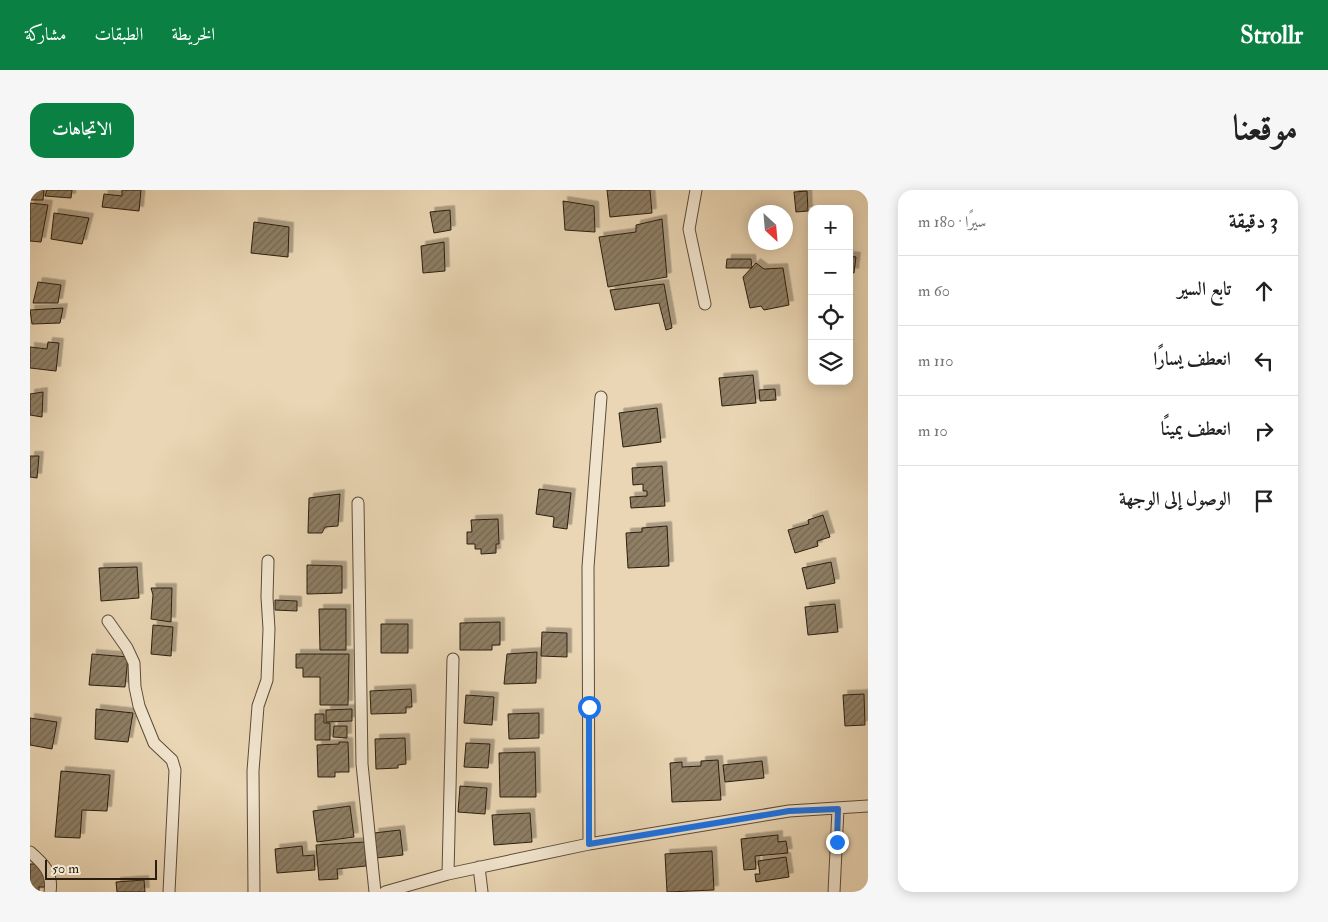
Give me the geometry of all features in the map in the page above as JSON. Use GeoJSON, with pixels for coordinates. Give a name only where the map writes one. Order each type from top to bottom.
{"type":"FeatureCollection","features":[{"type":"Feature","properties":{"kind":"street"},"geometry":{"type":"LineString","coordinates":[[696,190],[690,229],[706,304]]}},
{"type":"Feature","properties":{"kind":"street"},"geometry":{"type":"LineString","coordinates":[[589,844],[588,567],[601,397]]}},
{"type":"Feature","properties":{"kind":"street"},"geometry":{"type":"LineString","coordinates":[[358,502],[362,764],[376,892]]}},
{"type":"Feature","properties":{"kind":"street"},"geometry":{"type":"LineString","coordinates":[[254,892],[253,771],[258,706],[267,680],[269,629],[267,597],[268,561]]}},
{"type":"Feature","properties":{"kind":"street"},"geometry":{"type":"LineString","coordinates":[[108,621],[127,648],[134,663],[134,687],[154,743],[172,760],[175,770],[169,892]]}},
{"type":"Feature","properties":{"kind":"street"},"geometry":{"type":"LineString","coordinates":[[448,874],[453,659]]}},
{"type":"Feature","properties":{"kind":"street"},"geometry":{"type":"LineString","coordinates":[[385,892],[448,874],[589,844],[789,811],[868,806]]}},
{"type":"Feature","properties":{"kind":"street"},"geometry":{"type":"LineString","coordinates":[[834,892],[838,809]]}},
{"type":"Feature","properties":{"kind":"street"},"geometry":{"type":"LineString","coordinates":[[30,852],[50,874],[52,882],[50,892]]}},
{"type":"Feature","properties":{"kind":"street"},"geometry":{"type":"LineString","coordinates":[[479,867],[482,892]]}},
{"type":"Feature","properties":{"kind":"building"},"geometry":{"type":"Polygon","coordinates":[[[30,190],[44,190],[43,200],[30,200],[30,190]]]}},
{"type":"Feature","properties":{"kind":"building"},"geometry":{"type":"Polygon","coordinates":[[[47,190],[72,190],[71,198],[45,196],[47,190]]]}},
{"type":"Feature","properties":{"kind":"building"},"geometry":{"type":"Polygon","coordinates":[[[122,190],[141,190],[139,211],[102,207],[104,194],[122,196],[122,190]]]}},
{"type":"Feature","properties":{"kind":"building"},"geometry":{"type":"Polygon","coordinates":[[[607,190],[650,190],[652,213],[610,217],[607,190]]]}},
{"type":"Feature","properties":{"kind":"building"},"geometry":{"type":"Polygon","coordinates":[[[807,191],[808,211],[796,212],[794,192],[807,191]]]}},
{"type":"Feature","properties":{"kind":"building"},"geometry":{"type":"Polygon","coordinates":[[[563,201],[594,206],[595,232],[565,230],[563,201]]]}},
{"type":"Feature","properties":{"kind":"building"},"geometry":{"type":"Polygon","coordinates":[[[30,203],[48,205],[41,242],[30,241],[30,203]]]}},
{"type":"Feature","properties":{"kind":"building"},"geometry":{"type":"Polygon","coordinates":[[[450,210],[451,230],[434,233],[430,212],[450,210]]]}},
{"type":"Feature","properties":{"kind":"building"},"geometry":{"type":"Polygon","coordinates":[[[54,213],[89,218],[82,244],[51,239],[54,213]]]}},
{"type":"Feature","properties":{"kind":"building"},"geometry":{"type":"Polygon","coordinates":[[[662,219],[667,277],[608,287],[599,237],[636,232],[636,225],[662,219]]]}},
{"type":"Feature","properties":{"kind":"building"},"geometry":{"type":"Polygon","coordinates":[[[254,222],[289,227],[288,257],[251,253],[254,222]]]}},
{"type":"Feature","properties":{"kind":"building"},"geometry":{"type":"Polygon","coordinates":[[[444,242],[445,271],[423,273],[421,246],[444,242]]]}},
{"type":"Feature","properties":{"kind":"building"},"geometry":{"type":"Polygon","coordinates":[[[853,257],[856,257],[853,273],[853,257]]]}},
{"type":"Feature","properties":{"kind":"building"},"geometry":{"type":"Polygon","coordinates":[[[727,259],[751,259],[752,268],[726,268],[727,259]]]}},
{"type":"Feature","properties":{"kind":"building"},"geometry":{"type":"Polygon","coordinates":[[[756,263],[764,269],[783,268],[789,305],[764,310],[761,306],[750,308],[743,277],[756,263]]]}},
{"type":"Feature","properties":{"kind":"building"},"geometry":{"type":"Polygon","coordinates":[[[38,282],[61,285],[58,303],[33,303],[38,282]]]}},
{"type":"Feature","properties":{"kind":"building"},"geometry":{"type":"Polygon","coordinates":[[[664,284],[672,328],[666,330],[659,303],[615,310],[610,290],[664,284]]]}},
{"type":"Feature","properties":{"kind":"building"},"geometry":{"type":"Polygon","coordinates":[[[63,308],[60,323],[32,324],[30,310],[63,308]]]}},
{"type":"Feature","properties":{"kind":"building"},"geometry":{"type":"Polygon","coordinates":[[[48,342],[59,343],[56,371],[30,368],[30,347],[47,349],[48,342]]]}},
{"type":"Feature","properties":{"kind":"building"},"geometry":{"type":"Polygon","coordinates":[[[753,375],[756,403],[722,406],[719,378],[753,375]]]}},
{"type":"Feature","properties":{"kind":"building"},"geometry":{"type":"Polygon","coordinates":[[[775,389],[776,400],[760,401],[759,390],[775,389]]]}},
{"type":"Feature","properties":{"kind":"building"},"geometry":{"type":"Polygon","coordinates":[[[43,392],[42,417],[30,415],[30,394],[43,392]]]}},
{"type":"Feature","properties":{"kind":"building"},"geometry":{"type":"Polygon","coordinates":[[[657,408],[661,442],[623,447],[619,413],[657,408]]]}},
{"type":"Feature","properties":{"kind":"building"},"geometry":{"type":"Polygon","coordinates":[[[30,456],[39,456],[37,478],[30,477],[30,456]]]}},
{"type":"Feature","properties":{"kind":"building"},"geometry":{"type":"Polygon","coordinates":[[[662,466],[665,506],[631,508],[630,497],[647,496],[647,491],[643,491],[643,484],[633,485],[632,468],[662,466]]]}},
{"type":"Feature","properties":{"kind":"building"},"geometry":{"type":"Polygon","coordinates":[[[539,489],[571,493],[567,529],[553,527],[554,517],[536,514],[539,489]]]}},
{"type":"Feature","properties":{"kind":"building"},"geometry":{"type":"Polygon","coordinates":[[[340,494],[338,526],[325,527],[322,533],[308,533],[309,498],[340,494]]]}},
{"type":"Feature","properties":{"kind":"building"},"geometry":{"type":"Polygon","coordinates":[[[823,515],[830,537],[817,541],[818,546],[795,553],[788,530],[809,524],[808,520],[823,515]]]}},
{"type":"Feature","properties":{"kind":"building"},"geometry":{"type":"Polygon","coordinates":[[[498,519],[499,544],[496,544],[496,553],[481,554],[481,549],[475,549],[475,544],[467,544],[467,532],[472,532],[471,520],[498,519]]]}},
{"type":"Feature","properties":{"kind":"building"},"geometry":{"type":"Polygon","coordinates":[[[667,526],[669,566],[628,568],[626,533],[642,532],[642,528],[667,526]]]}},
{"type":"Feature","properties":{"kind":"building"},"geometry":{"type":"Polygon","coordinates":[[[831,562],[835,583],[807,589],[802,568],[831,562]]]}},
{"type":"Feature","properties":{"kind":"building"},"geometry":{"type":"Polygon","coordinates":[[[307,565],[342,566],[342,593],[307,594],[307,565]]]}},
{"type":"Feature","properties":{"kind":"building"},"geometry":{"type":"Polygon","coordinates":[[[137,567],[139,598],[101,601],[99,568],[137,567]]]}},
{"type":"Feature","properties":{"kind":"building"},"geometry":{"type":"Polygon","coordinates":[[[151,588],[172,588],[171,622],[151,619],[153,595],[151,588]]]}},
{"type":"Feature","properties":{"kind":"building"},"geometry":{"type":"Polygon","coordinates":[[[275,600],[297,601],[297,611],[275,610],[275,600]]]}},
{"type":"Feature","properties":{"kind":"building"},"geometry":{"type":"Polygon","coordinates":[[[835,604],[838,632],[808,635],[805,607],[835,604]]]}},
{"type":"Feature","properties":{"kind":"building"},"geometry":{"type":"Polygon","coordinates":[[[319,609],[346,609],[346,650],[320,650],[319,609]]]}},
{"type":"Feature","properties":{"kind":"building"},"geometry":{"type":"Polygon","coordinates":[[[500,622],[500,645],[492,645],[492,650],[460,650],[460,623],[500,622]]]}},
{"type":"Feature","properties":{"kind":"building"},"geometry":{"type":"Polygon","coordinates":[[[381,624],[408,624],[408,653],[381,653],[381,624]]]}},
{"type":"Feature","properties":{"kind":"building"},"geometry":{"type":"Polygon","coordinates":[[[153,625],[173,627],[171,656],[151,654],[153,625]]]}},
{"type":"Feature","properties":{"kind":"building"},"geometry":{"type":"Polygon","coordinates":[[[542,632],[567,633],[567,657],[541,656],[542,632]]]}},
{"type":"Feature","properties":{"kind":"building"},"geometry":{"type":"Polygon","coordinates":[[[537,652],[536,683],[504,684],[507,654],[537,652]]]}},
{"type":"Feature","properties":{"kind":"building"},"geometry":{"type":"Polygon","coordinates":[[[92,654],[128,657],[125,687],[89,685],[92,654]]]}},
{"type":"Feature","properties":{"kind":"building"},"geometry":{"type":"Polygon","coordinates":[[[296,654],[349,654],[348,705],[320,705],[320,677],[303,677],[303,668],[296,668],[296,654]]]}},
{"type":"Feature","properties":{"kind":"building"},"geometry":{"type":"Polygon","coordinates":[[[411,689],[412,707],[406,707],[406,713],[371,714],[370,691],[411,689]]]}},
{"type":"Feature","properties":{"kind":"building"},"geometry":{"type":"Polygon","coordinates":[[[864,694],[865,725],[845,726],[843,695],[864,694]]]}},
{"type":"Feature","properties":{"kind":"building"},"geometry":{"type":"Polygon","coordinates":[[[466,695],[494,697],[492,725],[464,723],[466,695]]]}},
{"type":"Feature","properties":{"kind":"building"},"geometry":{"type":"Polygon","coordinates":[[[96,709],[133,713],[128,742],[95,739],[96,709]]]}},
{"type":"Feature","properties":{"kind":"building"},"geometry":{"type":"Polygon","coordinates":[[[352,709],[352,721],[326,722],[326,710],[352,709]]]}},
{"type":"Feature","properties":{"kind":"building"},"geometry":{"type":"Polygon","coordinates":[[[539,713],[539,738],[509,739],[508,714],[539,713]]]}},
{"type":"Feature","properties":{"kind":"building"},"geometry":{"type":"Polygon","coordinates":[[[315,714],[324,714],[324,723],[330,723],[330,740],[315,740],[315,714]]]}},
{"type":"Feature","properties":{"kind":"building"},"geometry":{"type":"Polygon","coordinates":[[[30,718],[57,722],[52,749],[30,745],[30,718]]]}},
{"type":"Feature","properties":{"kind":"building"},"geometry":{"type":"Polygon","coordinates":[[[334,726],[347,726],[347,738],[333,737],[334,726]]]}},
{"type":"Feature","properties":{"kind":"building"},"geometry":{"type":"Polygon","coordinates":[[[405,738],[406,764],[398,765],[398,768],[376,769],[375,739],[405,738]]]}},
{"type":"Feature","properties":{"kind":"building"},"geometry":{"type":"Polygon","coordinates":[[[339,742],[348,742],[349,772],[335,772],[335,777],[318,777],[317,745],[339,744],[339,742]]]}},
{"type":"Feature","properties":{"kind":"building"},"geometry":{"type":"Polygon","coordinates":[[[466,743],[490,744],[488,768],[464,767],[466,743]]]}},
{"type":"Feature","properties":{"kind":"building"},"geometry":{"type":"Polygon","coordinates":[[[535,752],[536,797],[500,797],[499,753],[535,752]]]}},
{"type":"Feature","properties":{"kind":"building"},"geometry":{"type":"Polygon","coordinates":[[[718,760],[721,800],[672,802],[670,763],[682,762],[682,767],[701,766],[701,761],[718,760]]]}},
{"type":"Feature","properties":{"kind":"building"},"geometry":{"type":"Polygon","coordinates":[[[762,761],[764,778],[725,782],[723,765],[762,761]]]}},
{"type":"Feature","properties":{"kind":"building"},"geometry":{"type":"Polygon","coordinates":[[[61,771],[110,775],[107,811],[82,810],[80,838],[55,837],[61,771]]]}},
{"type":"Feature","properties":{"kind":"building"},"geometry":{"type":"Polygon","coordinates":[[[460,786],[487,788],[485,814],[458,812],[460,786]]]}},
{"type":"Feature","properties":{"kind":"building"},"geometry":{"type":"Polygon","coordinates":[[[350,806],[354,837],[317,842],[313,811],[350,806]]]}},
{"type":"Feature","properties":{"kind":"building"},"geometry":{"type":"Polygon","coordinates":[[[530,813],[532,842],[494,845],[492,815],[530,813]]]}},
{"type":"Feature","properties":{"kind":"building"},"geometry":{"type":"Polygon","coordinates":[[[400,830],[403,855],[376,858],[374,833],[400,830]]]}},
{"type":"Feature","properties":{"kind":"building"},"geometry":{"type":"Polygon","coordinates":[[[778,835],[778,842],[786,841],[788,853],[755,856],[756,869],[744,870],[741,839],[778,835]]]}},
{"type":"Feature","properties":{"kind":"building"},"geometry":{"type":"Polygon","coordinates":[[[365,842],[366,866],[337,869],[338,879],[319,880],[316,845],[365,842]]]}},
{"type":"Feature","properties":{"kind":"building"},"geometry":{"type":"Polygon","coordinates":[[[302,846],[303,856],[314,855],[315,870],[277,873],[275,849],[302,846]]]}},
{"type":"Feature","properties":{"kind":"building"},"geometry":{"type":"Polygon","coordinates":[[[712,851],[714,890],[667,892],[665,854],[712,851]]]}},
{"type":"Feature","properties":{"kind":"building"},"geometry":{"type":"Polygon","coordinates":[[[786,857],[789,877],[756,882],[755,874],[760,874],[758,861],[786,857]]]}},
{"type":"Feature","properties":{"kind":"building"},"geometry":{"type":"Polygon","coordinates":[[[30,864],[42,864],[42,874],[47,874],[47,887],[39,887],[39,892],[30,892],[30,864]]]}},
{"type":"Feature","properties":{"kind":"building"},"geometry":{"type":"Polygon","coordinates":[[[144,880],[145,892],[117,892],[116,882],[144,880]]]}},
{"type":"Feature","properties":{"kind":"route"},"geometry":{"type":"LineString","coordinates":[[589,707],[589,844],[789,811],[838,809],[837,842]]}}]}
